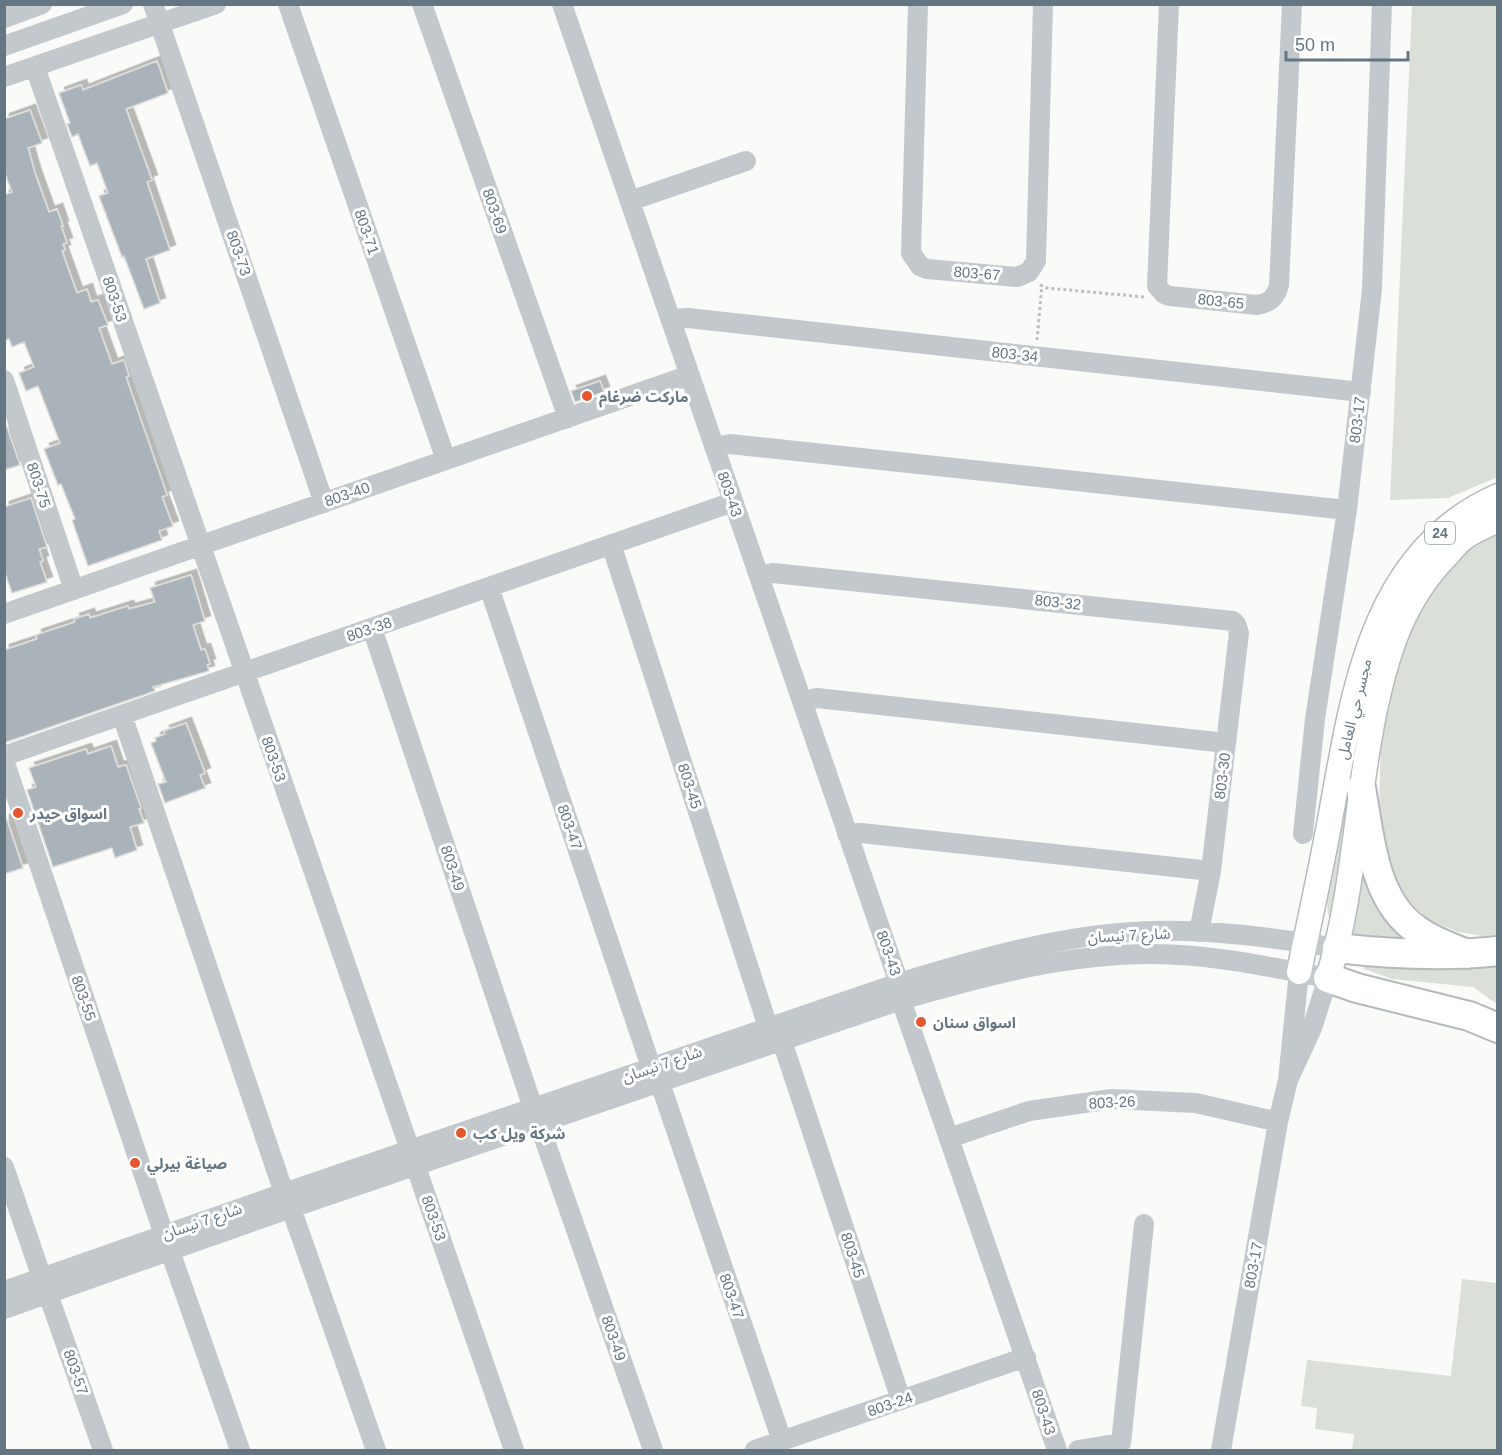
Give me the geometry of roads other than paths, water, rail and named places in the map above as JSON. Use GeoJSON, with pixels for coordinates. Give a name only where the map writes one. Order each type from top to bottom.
{"type":"FeatureCollection","features":[{"type":"Feature","properties":{"kind":"highway"},"geometry":{"type":"LineString","coordinates":[[1360,788],[1383,889],[1395,909],[1423,934],[1467,954]]}},
{"type":"Feature","properties":{"kind":"highway"},"geometry":{"type":"LineString","coordinates":[[1337,948],[1368,952],[1467,954],[1497,951]]}},
{"type":"Feature","properties":{"kind":"highway"},"geometry":{"type":"LineString","coordinates":[[1328,978],[1357,988],[1469,1016],[1497,1029]]}},
{"type":"Feature","properties":{"kind":"main road","name":"مجسر حي العامل"},"geometry":{"type":"LineString","coordinates":[[1328,978],[1343,921],[1360,788],[1384,665],[1402,620],[1404,592],[1422,551],[1452,522],[1497,496]]}},
{"type":"Feature","properties":{"kind":"main road","name":"مجسر حي العامل"},"geometry":{"type":"LineString","coordinates":[[1299,972],[1355,699],[1372,634],[1404,592],[1466,536],[1497,520]]}},
{"type":"Feature","properties":{"kind":"street"},"geometry":{"type":"LineString","coordinates":[[4,18],[42,4]]}},
{"type":"Feature","properties":{"kind":"street"},"geometry":{"type":"LineString","coordinates":[[4,46],[123,4]]}},
{"type":"Feature","properties":{"kind":"street","name":"803-73"},"geometry":{"type":"LineString","coordinates":[[153,4],[324,502]]}},
{"type":"Feature","properties":{"kind":"street"},"geometry":{"type":"LineString","coordinates":[[4,77],[216,4]]}},
{"type":"Feature","properties":{"kind":"street","name":"803-71"},"geometry":{"type":"LineString","coordinates":[[288,4],[446,460]]}},
{"type":"Feature","properties":{"kind":"street","name":"803-69"},"geometry":{"type":"LineString","coordinates":[[423,4],[568,417]]}},
{"type":"Feature","properties":{"kind":"street","name":"803-67"},"geometry":{"type":"LineString","coordinates":[[918,4],[911,253],[914,260],[927,269],[1035,279],[1043,4]]}},
{"type":"Feature","properties":{"kind":"street","name":"803-65"},"geometry":{"type":"LineString","coordinates":[[1169,4],[1156,280],[1160,291],[1170,296],[1257,305],[1270,301],[1277,291],[1292,4]]}},
{"type":"Feature","properties":{"kind":"street","name":"803-17"},"geometry":{"type":"LineString","coordinates":[[1304,834],[1315,718],[1347,510],[1372,289],[1382,4]]}},
{"type":"Feature","properties":{"kind":"street","name":"803-43"},"geometry":{"type":"LineString","coordinates":[[564,5],[1057,1450]]}},
{"type":"Feature","properties":{"kind":"street","name":"803-53"},"geometry":{"type":"LineString","coordinates":[[35,67],[514,1450]]}},
{"type":"Feature","properties":{"kind":"street"},"geometry":{"type":"LineString","coordinates":[[630,201],[746,161]]}},
{"type":"Feature","properties":{"kind":"street","name":"803-34"},"geometry":{"type":"LineString","coordinates":[[670,319],[688,318],[1360,392]]}},
{"type":"Feature","properties":{"kind":"street","name":"803-40"},"geometry":{"type":"LineString","coordinates":[[4,614],[690,375]]}},
{"type":"Feature","properties":{"kind":"street","name":"803-75"},"geometry":{"type":"LineString","coordinates":[[4,380],[74,590]]}},
{"type":"Feature","properties":{"kind":"street"},"geometry":{"type":"LineString","coordinates":[[714,447],[730,444],[1347,510]]}},
{"type":"Feature","properties":{"kind":"street","name":"803-38"},"geometry":{"type":"LineString","coordinates":[[4,758],[733,501]]}},
{"type":"Feature","properties":{"kind":"street","name":"803-45"},"geometry":{"type":"LineString","coordinates":[[611,544],[775,1034],[901,1400]]}},
{"type":"Feature","properties":{"kind":"street","name":"803-32"},"geometry":{"type":"LineString","coordinates":[[759,576],[773,573],[1228,619],[1236,624],[1239,633],[1226,743]]}},
{"type":"Feature","properties":{"kind":"street","name":"803-47"},"geometry":{"type":"LineString","coordinates":[[489,587],[782,1441]]}},
{"type":"Feature","properties":{"kind":"street","name":"803-49"},"geometry":{"type":"LineString","coordinates":[[372,628],[536,1116],[653,1450]]}},
{"type":"Feature","properties":{"kind":"street","name":"803-30"},"geometry":{"type":"LineString","coordinates":[[802,702],[817,698],[1226,743],[1211,871],[1199,932]]}},
{"type":"Feature","properties":{"kind":"street"},"geometry":{"type":"LineString","coordinates":[[122,715],[287,1201],[376,1450]]}},
{"type":"Feature","properties":{"kind":"street","name":"803-55"},"geometry":{"type":"LineString","coordinates":[[4,758],[167,1243],[240,1450]]}},
{"type":"Feature","properties":{"kind":"street"},"geometry":{"type":"LineString","coordinates":[[848,834],[861,833],[1211,871]]}},
{"type":"Feature","properties":{"kind":"street","name":"شارع 7 نيسان"},"geometry":{"type":"LineString","coordinates":[[4,1309],[45,1286],[900,992],[979,958],[1058,941],[1150,931],[1199,932],[1337,948]]}},
{"type":"Feature","properties":{"kind":"street","name":"شارع 7 نيسان"},"geometry":{"type":"LineString","coordinates":[[900,992],[1051,962],[1085,957],[1154,954],[1244,962],[1328,978]]}},
{"type":"Feature","properties":{"kind":"street","name":"803-17"},"geometry":{"type":"LineString","coordinates":[[1221,1450],[1278,1122],[1288,1080],[1299,972]]}},
{"type":"Feature","properties":{"kind":"street","name":"803-17"},"geometry":{"type":"LineString","coordinates":[[1288,1080],[1309,1036],[1328,978]]}},
{"type":"Feature","properties":{"kind":"street","name":"803-26"},"geometry":{"type":"LineString","coordinates":[[950,1138],[1029,1111],[1112,1099],[1196,1102],[1278,1122]]}},
{"type":"Feature","properties":{"kind":"street","name":"803-57"},"geometry":{"type":"LineString","coordinates":[[4,1167],[103,1450]]}},
{"type":"Feature","properties":{"kind":"street"},"geometry":{"type":"LineString","coordinates":[[1078,1450],[1121,1443],[1144,1224]]}},
{"type":"Feature","properties":{"kind":"street","name":"شارع 7 نيسان"},"geometry":{"type":"LineString","coordinates":[[4,1291],[45,1286]]}},
{"type":"Feature","properties":{"kind":"street","name":"803-24"},"geometry":{"type":"LineString","coordinates":[[755,1450],[1026,1357]]}},
{"type":"Feature","properties":{"kind":"place","name":"ماركت ضرغام"},"geometry":{"type":"Point","coordinates":[587,396]}},
{"type":"Feature","properties":{"kind":"place","name":"اسواق حيدر"},"geometry":{"type":"Point","coordinates":[18,813]}},
{"type":"Feature","properties":{"kind":"place","name":"اسواق سنان"},"geometry":{"type":"Point","coordinates":[921,1022]}},
{"type":"Feature","properties":{"kind":"place","name":"شركة ويل كب"},"geometry":{"type":"Point","coordinates":[461,1133]}},
{"type":"Feature","properties":{"kind":"place","name":"صياغة بيرلي"},"geometry":{"type":"Point","coordinates":[135,1163]}}]}
